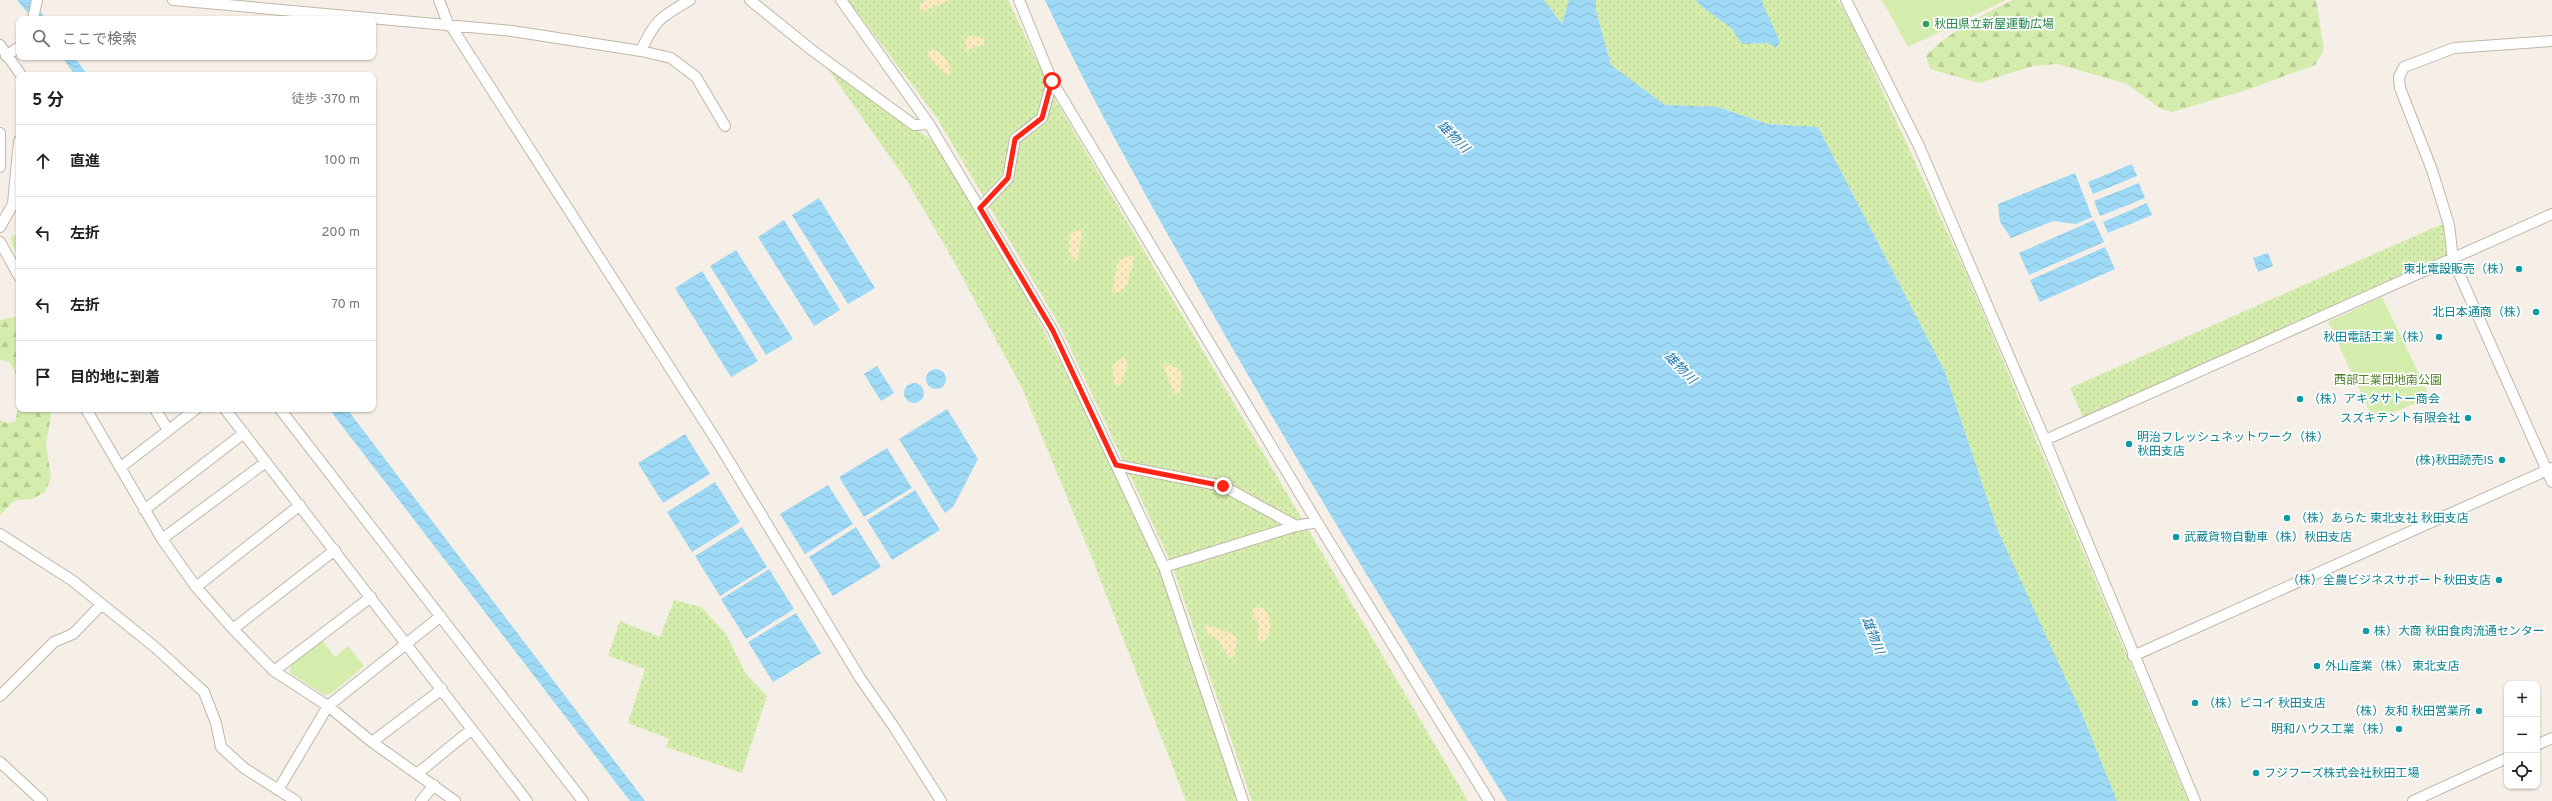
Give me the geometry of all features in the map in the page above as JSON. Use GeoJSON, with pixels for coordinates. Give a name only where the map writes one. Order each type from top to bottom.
{"type":"FeatureCollection","features":[{"type":"Feature","properties":{"kind":"street"},"geometry":{"type":"LineString","coordinates":[[33,16],[37,0]]}},
{"type":"Feature","properties":{"kind":"street"},"geometry":{"type":"LineString","coordinates":[[173,0],[343,16]]}},
{"type":"Feature","properties":{"kind":"street"},"geometry":{"type":"LineString","coordinates":[[439,0],[450,26],[718,443],[860,678],[894,727],[941,801]]}},
{"type":"Feature","properties":{"kind":"street"},"geometry":{"type":"LineString","coordinates":[[641,51],[652,28],[665,15],[690,0]]}},
{"type":"Feature","properties":{"kind":"street"},"geometry":{"type":"LineString","coordinates":[[750,0],[813,51],[914,125],[929,124]]}},
{"type":"Feature","properties":{"kind":"street"},"geometry":{"type":"LineString","coordinates":[[842,0],[929,124],[1053,331],[1164,567],[1243,801]]}},
{"type":"Feature","properties":{"kind":"street"},"geometry":{"type":"LineString","coordinates":[[1019,0],[1052,81],[1317,522],[1489,801]]}},
{"type":"Feature","properties":{"kind":"street"},"geometry":{"type":"LineString","coordinates":[[1846,0],[1919,146],[2045,440],[2133,656],[2195,801]]}},
{"type":"Feature","properties":{"kind":"street"},"geometry":{"type":"LineString","coordinates":[[376,19],[569,38],[671,58],[696,77],[725,126]]}},
{"type":"Feature","properties":{"kind":"street"},"geometry":{"type":"LineString","coordinates":[[2552,41],[2454,48],[2404,67],[2399,77],[2400,88],[2432,170],[2449,225],[2453,260],[2549,469],[2552,482]]}},
{"type":"Feature","properties":{"kind":"street"},"geometry":{"type":"LineString","coordinates":[[0,45],[6,56],[19,72]]}},
{"type":"Feature","properties":{"kind":"street"},"geometry":{"type":"LineString","coordinates":[[6,56],[16,49]]}},
{"type":"Feature","properties":{"kind":"street"},"geometry":{"type":"LineString","coordinates":[[980,208],[1008,178],[1015,139],[1042,118],[1052,81]]}},
{"type":"Feature","properties":{"kind":"street"},"geometry":{"type":"LineString","coordinates":[[0,133],[0,167]]}},
{"type":"Feature","properties":{"kind":"street"},"geometry":{"type":"LineString","coordinates":[[0,227],[8,217],[13,204],[16,172]]}},
{"type":"Feature","properties":{"kind":"street"},"geometry":{"type":"LineString","coordinates":[[2045,440],[2453,260],[2552,214]]}},
{"type":"Feature","properties":{"kind":"street"},"geometry":{"type":"LineString","coordinates":[[0,242],[16,271]]}},
{"type":"Feature","properties":{"kind":"street"},"geometry":{"type":"LineString","coordinates":[[88,412],[162,539],[196,587],[233,629],[274,671],[328,706],[372,742],[418,773],[455,801]]}},
{"type":"Feature","properties":{"kind":"street"},"geometry":{"type":"LineString","coordinates":[[157,412],[168,430]]}},
{"type":"Feature","properties":{"kind":"street"},"geometry":{"type":"LineString","coordinates":[[121,467],[192,412]]}},
{"type":"Feature","properties":{"kind":"street"},"geometry":{"type":"LineString","coordinates":[[227,412],[407,643],[527,801]]}},
{"type":"Feature","properties":{"kind":"street"},"geometry":{"type":"LineString","coordinates":[[282,412],[583,801]]}},
{"type":"Feature","properties":{"kind":"street"},"geometry":{"type":"LineString","coordinates":[[144,510],[244,433]]}},
{"type":"Feature","properties":{"kind":"street"},"geometry":{"type":"LineString","coordinates":[[162,539],[266,462]]}},
{"type":"Feature","properties":{"kind":"street"},"geometry":{"type":"LineString","coordinates":[[1116,465],[1223,486],[1296,526]]}},
{"type":"Feature","properties":{"kind":"street"},"geometry":{"type":"LineString","coordinates":[[2133,656],[2549,469]]}},
{"type":"Feature","properties":{"kind":"street"},"geometry":{"type":"LineString","coordinates":[[196,587],[300,505]]}},
{"type":"Feature","properties":{"kind":"street"},"geometry":{"type":"LineString","coordinates":[[1164,567],[1296,526],[1317,522]]}},
{"type":"Feature","properties":{"kind":"street"},"geometry":{"type":"LineString","coordinates":[[0,534],[73,581],[156,648],[204,692],[216,722],[221,747],[244,768],[296,801]]}},
{"type":"Feature","properties":{"kind":"street"},"geometry":{"type":"LineString","coordinates":[[233,629],[334,550]]}},
{"type":"Feature","properties":{"kind":"street"},"geometry":{"type":"LineString","coordinates":[[274,671],[371,597]]}},
{"type":"Feature","properties":{"kind":"street"},"geometry":{"type":"LineString","coordinates":[[0,696],[54,642],[73,634],[102,604]]}},
{"type":"Feature","properties":{"kind":"street"},"geometry":{"type":"LineString","coordinates":[[278,790],[328,706],[441,616]]}},
{"type":"Feature","properties":{"kind":"street"},"geometry":{"type":"LineString","coordinates":[[372,742],[442,689]]}},
{"type":"Feature","properties":{"kind":"street"},"geometry":{"type":"LineString","coordinates":[[418,773],[472,729]]}},
{"type":"Feature","properties":{"kind":"street"},"geometry":{"type":"LineString","coordinates":[[2540,744],[2552,738]]}},
{"type":"Feature","properties":{"kind":"street"},"geometry":{"type":"LineString","coordinates":[[2413,801],[2504,759]]}},
{"type":"Feature","properties":{"kind":"street"},"geometry":{"type":"LineString","coordinates":[[0,762],[42,801]]}},
{"type":"Feature","properties":{"kind":"street"},"geometry":{"type":"LineString","coordinates":[[422,801],[434,785]]}},
{"type":"Feature","properties":{"kind":"green space"},"geometry":{"type":"Polygon","coordinates":[[[848,0],[1008,0],[1056,101],[1468,801],[1252,801],[1172,565],[1060,326],[937,118],[848,0]]]}},
{"type":"Feature","properties":{"kind":"green space"},"geometry":{"type":"Polygon","coordinates":[[[1544,0],[1569,0],[1562,24],[1544,0]]]}},
{"type":"Feature","properties":{"kind":"green space"},"geometry":{"type":"Polygon","coordinates":[[[1596,0],[1838,0],[1853,27],[1967,275],[2188,801],[2115,801],[1998,531],[1945,372],[1818,127],[1767,124],[1718,107],[1665,105],[1611,65],[1596,11],[1596,0]]]}},
{"type":"Feature","properties":{"kind":"green space","name":"秋田県立新屋運動広場"},"geometry":{"type":"Polygon","coordinates":[[[1882,0],[2006,0],[1908,47],[1882,0]]]}},
{"type":"Feature","properties":{"kind":"green space"},"geometry":{"type":"Polygon","coordinates":[[[2013,0],[2316,0],[2324,50],[2315,65],[2246,90],[2172,112],[2161,109],[2127,84],[2057,64],[2033,66],[1979,83],[1930,69],[1926,56],[1935,47],[1967,24],[2013,0]]]}},
{"type":"Feature","properties":{"kind":"green space"},"geometry":{"type":"Polygon","coordinates":[[[823,62],[934,142],[953,169],[1033,310],[1097,432],[1160,568],[1240,801],[1186,801],[1090,553],[1022,388],[953,260],[907,181],[823,62]]]}},
{"type":"Feature","properties":{"kind":"green space"},"geometry":{"type":"Polygon","coordinates":[[[2440,225],[2446,225],[2450,253],[2083,417],[2070,388],[2440,225]]]}},
{"type":"Feature","properties":{"kind":"green space"},"geometry":{"type":"Polygon","coordinates":[[[16,235],[16,252],[12,245],[11,236],[16,235]]]}},
{"type":"Feature","properties":{"kind":"green space","name":"西部工業団地南公園"},"geometry":{"type":"Polygon","coordinates":[[[2382,297],[2430,397],[2374,421],[2328,322],[2382,297]]]}},
{"type":"Feature","properties":{"kind":"green space"},"geometry":{"type":"Polygon","coordinates":[[[16,317],[16,375],[10,362],[0,360],[0,320],[16,317]]]}},
{"type":"Feature","properties":{"kind":"green space"},"geometry":{"type":"Polygon","coordinates":[[[17,412],[52,412],[46,445],[51,477],[45,492],[32,499],[15,500],[0,515],[0,420],[6,423],[15,422],[17,412]]]}},
{"type":"Feature","properties":{"kind":"green space"},"geometry":{"type":"Polygon","coordinates":[[[674,600],[701,607],[726,634],[746,674],[767,696],[742,773],[666,747],[669,739],[628,723],[645,669],[608,656],[620,621],[660,637],[674,600]]]}},
{"type":"Feature","properties":{"kind":"green space"},"geometry":{"type":"Polygon","coordinates":[[[322,640],[335,657],[348,646],[364,666],[332,693],[324,695],[290,673],[291,663],[322,640]]]}},
{"type":"Feature","properties":{"kind":"sand"},"geometry":{"type":"Polygon","coordinates":[[[926,0],[950,0],[924,11],[920,10],[920,4],[926,0]]]}},
{"type":"Feature","properties":{"kind":"sand"},"geometry":{"type":"Polygon","coordinates":[[[972,36],[984,38],[984,45],[974,47],[967,52],[965,38],[972,36]]]}},
{"type":"Feature","properties":{"kind":"sand"},"geometry":{"type":"Polygon","coordinates":[[[929,50],[937,51],[944,56],[952,71],[948,75],[929,57],[929,50]]]}},
{"type":"Feature","properties":{"kind":"sand"},"geometry":{"type":"Polygon","coordinates":[[[1076,230],[1081,230],[1082,233],[1078,260],[1074,260],[1069,253],[1069,236],[1076,230]]]}},
{"type":"Feature","properties":{"kind":"sand"},"geometry":{"type":"Polygon","coordinates":[[[1129,256],[1134,257],[1128,284],[1119,293],[1112,292],[1118,261],[1129,256]]]}},
{"type":"Feature","properties":{"kind":"sand"},"geometry":{"type":"Polygon","coordinates":[[[1122,358],[1125,358],[1128,366],[1120,385],[1115,385],[1112,366],[1122,358]]]}},
{"type":"Feature","properties":{"kind":"sand"},"geometry":{"type":"Polygon","coordinates":[[[1164,364],[1177,368],[1182,372],[1180,392],[1178,395],[1174,393],[1166,374],[1164,364]]]}},
{"type":"Feature","properties":{"kind":"sand"},"geometry":{"type":"Polygon","coordinates":[[[1261,607],[1265,610],[1270,619],[1269,634],[1262,642],[1257,637],[1259,624],[1253,615],[1254,608],[1261,607]]]}},
{"type":"Feature","properties":{"kind":"sand"},"geometry":{"type":"Polygon","coordinates":[[[1207,625],[1231,633],[1237,639],[1234,657],[1231,658],[1220,642],[1208,634],[1205,628],[1207,625]]]}},
{"type":"Feature","properties":{"kind":"water"},"geometry":{"type":"Polygon","coordinates":[[[17,0],[32,0],[44,16],[30,16],[17,0]]]}},
{"type":"Feature","properties":{"kind":"water","name":"雄物川"},"geometry":{"type":"Polygon","coordinates":[[[1045,0],[1544,0],[1562,24],[1569,0],[1596,0],[1596,11],[1611,65],[1665,105],[1718,107],[1767,124],[1818,127],[1945,372],[1998,531],[2081,712],[2117,801],[1507,801],[1352,550],[1239,359],[1120,149],[1045,0]]]}},
{"type":"Feature","properties":{"kind":"water"},"geometry":{"type":"Polygon","coordinates":[[[1696,0],[1761,0],[1780,42],[1776,48],[1768,43],[1742,44],[1732,29],[1701,6],[1696,0]]]}},
{"type":"Feature","properties":{"kind":"water"},"geometry":{"type":"Polygon","coordinates":[[[64,60],[76,60],[86,72],[73,72],[64,60]]]}},
{"type":"Feature","properties":{"kind":"water"},"geometry":{"type":"Polygon","coordinates":[[[2132,164],[2137,176],[2093,194],[2088,182],[2132,164]]]}},
{"type":"Feature","properties":{"kind":"water"},"geometry":{"type":"Polygon","coordinates":[[[2075,173],[2092,217],[2076,224],[2053,221],[2011,238],[2000,222],[1998,204],[2075,173]]]}},
{"type":"Feature","properties":{"kind":"water"},"geometry":{"type":"Polygon","coordinates":[[[2139,183],[2145,198],[2100,216],[2094,201],[2139,183]]]}},
{"type":"Feature","properties":{"kind":"water"},"geometry":{"type":"Polygon","coordinates":[[[819,198],[875,288],[848,304],[792,215],[819,198]]]}},
{"type":"Feature","properties":{"kind":"water"},"geometry":{"type":"Polygon","coordinates":[[[2147,203],[2152,215],[2108,233],[2103,222],[2147,203]]]}},
{"type":"Feature","properties":{"kind":"water"},"geometry":{"type":"Polygon","coordinates":[[[784,220],[840,310],[814,326],[758,237],[784,220]]]}},
{"type":"Feature","properties":{"kind":"water"},"geometry":{"type":"Polygon","coordinates":[[[2094,220],[2104,242],[2029,275],[2019,253],[2094,220]]]}},
{"type":"Feature","properties":{"kind":"water"},"geometry":{"type":"Polygon","coordinates":[[[2105,247],[2115,269],[2040,302],[2030,280],[2105,247]]]}},
{"type":"Feature","properties":{"kind":"water"},"geometry":{"type":"Polygon","coordinates":[[[736,250],[793,339],[766,355],[710,266],[736,250]]]}},
{"type":"Feature","properties":{"kind":"water"},"geometry":{"type":"Polygon","coordinates":[[[2268,253],[2273,266],[2258,272],[2253,258],[2268,253]]]}},
{"type":"Feature","properties":{"kind":"water"},"geometry":{"type":"Polygon","coordinates":[[[702,271],[758,361],[731,377],[675,288],[702,271]]]}},
{"type":"Feature","properties":{"kind":"water"},"geometry":{"type":"Polygon","coordinates":[[[877,366],[894,393],[881,401],[864,374],[877,366]]]}},
{"type":"Feature","properties":{"kind":"water"},"geometry":{"type":"Polygon","coordinates":[[[936,369],[943,372],[946,379],[943,386],[936,389],[929,386],[926,379],[929,372],[936,369]]]}},
{"type":"Feature","properties":{"kind":"water"},"geometry":{"type":"Polygon","coordinates":[[[914,383],[921,386],[924,393],[921,400],[914,403],[907,400],[904,393],[907,386],[914,383]]]}},
{"type":"Feature","properties":{"kind":"water"},"geometry":{"type":"Polygon","coordinates":[[[947,409],[978,459],[953,507],[945,513],[899,439],[947,409]]]}},
{"type":"Feature","properties":{"kind":"water"},"geometry":{"type":"Polygon","coordinates":[[[331,412],[349,412],[645,801],[630,801],[331,412]]]}},
{"type":"Feature","properties":{"kind":"water"},"geometry":{"type":"Polygon","coordinates":[[[685,434],[710,474],[663,503],[638,463],[685,434]]]}},
{"type":"Feature","properties":{"kind":"water"},"geometry":{"type":"Polygon","coordinates":[[[887,448],[912,488],[864,517],[839,477],[887,448]]]}},
{"type":"Feature","properties":{"kind":"water"},"geometry":{"type":"Polygon","coordinates":[[[715,482],[740,522],[692,552],[667,512],[715,482]]]}},
{"type":"Feature","properties":{"kind":"water"},"geometry":{"type":"Polygon","coordinates":[[[828,485],[853,524],[805,554],[780,514],[828,485]]]}},
{"type":"Feature","properties":{"kind":"water"},"geometry":{"type":"Polygon","coordinates":[[[915,490],[940,530],[892,560],[867,520],[915,490]]]}},
{"type":"Feature","properties":{"kind":"water"},"geometry":{"type":"Polygon","coordinates":[[[742,527],[767,567],[720,596],[695,556],[742,527]]]}},
{"type":"Feature","properties":{"kind":"water"},"geometry":{"type":"Polygon","coordinates":[[[856,527],[881,567],[833,596],[809,557],[856,527]]]}},
{"type":"Feature","properties":{"kind":"water"},"geometry":{"type":"Polygon","coordinates":[[[769,569],[794,609],[746,639],[721,599],[769,569]]]}},
{"type":"Feature","properties":{"kind":"water"},"geometry":{"type":"Polygon","coordinates":[[[796,613],[821,653],[773,682],[748,642],[796,613]]]}},
{"type":"Feature","properties":{"kind":"place","name":"秋田県立新屋運動広場"},"geometry":{"type":"Point","coordinates":[1926,24]}},
{"type":"Feature","properties":{"kind":"place","name":"東北電設販売（株）"},"geometry":{"type":"Point","coordinates":[2519,269]}},
{"type":"Feature","properties":{"kind":"place","name":"北日本通商（株）"},"geometry":{"type":"Point","coordinates":[2536,312]}},
{"type":"Feature","properties":{"kind":"place","name":"秋田電話工業（株）"},"geometry":{"type":"Point","coordinates":[2439,337]}},
{"type":"Feature","properties":{"kind":"place","name":"（株）アキタサトー商会"},"geometry":{"type":"Point","coordinates":[2300,399]}},
{"type":"Feature","properties":{"kind":"place","name":"スズキテント有限会社"},"geometry":{"type":"Point","coordinates":[2468,418]}},
{"type":"Feature","properties":{"kind":"place","name":"明治フレッシュネットワーク（株） 秋田支店"},"geometry":{"type":"Point","coordinates":[2129,444]}},
{"type":"Feature","properties":{"kind":"place","name":"(株)秋田読売IS"},"geometry":{"type":"Point","coordinates":[2502,460]}},
{"type":"Feature","properties":{"kind":"place","name":"（株）あらた 東北支社 秋田支店"},"geometry":{"type":"Point","coordinates":[2287,518]}},
{"type":"Feature","properties":{"kind":"place","name":"武蔵貨物自動車（株）秋田支店"},"geometry":{"type":"Point","coordinates":[2176,537]}},
{"type":"Feature","properties":{"kind":"place","name":"（株）全農ビジネスサポート秋田支店"},"geometry":{"type":"Point","coordinates":[2499,580]}},
{"type":"Feature","properties":{"kind":"place","name":"株）大商 秋田食肉流通センター"},"geometry":{"type":"Point","coordinates":[2366,631]}},
{"type":"Feature","properties":{"kind":"place","name":"外山産業（株） 東北支店"},"geometry":{"type":"Point","coordinates":[2317,666]}},
{"type":"Feature","properties":{"kind":"place","name":"（株）ピコイ 秋田支店"},"geometry":{"type":"Point","coordinates":[2195,703]}},
{"type":"Feature","properties":{"kind":"place","name":"（株）友和 秋田営業所"},"geometry":{"type":"Point","coordinates":[2479,711]}},
{"type":"Feature","properties":{"kind":"place","name":"明和ハウス工業（株）"},"geometry":{"type":"Point","coordinates":[2399,729]}},
{"type":"Feature","properties":{"kind":"place","name":"フジフーズ株式会社秋田工場"},"geometry":{"type":"Point","coordinates":[2256,773]}},
{"type":"Feature","properties":{"kind":"route"},"geometry":{"type":"LineString","coordinates":[[1052,81],[1042,118],[1015,139],[1008,178],[980,208],[1053,331],[1116,465],[1223,486]]}}]}
